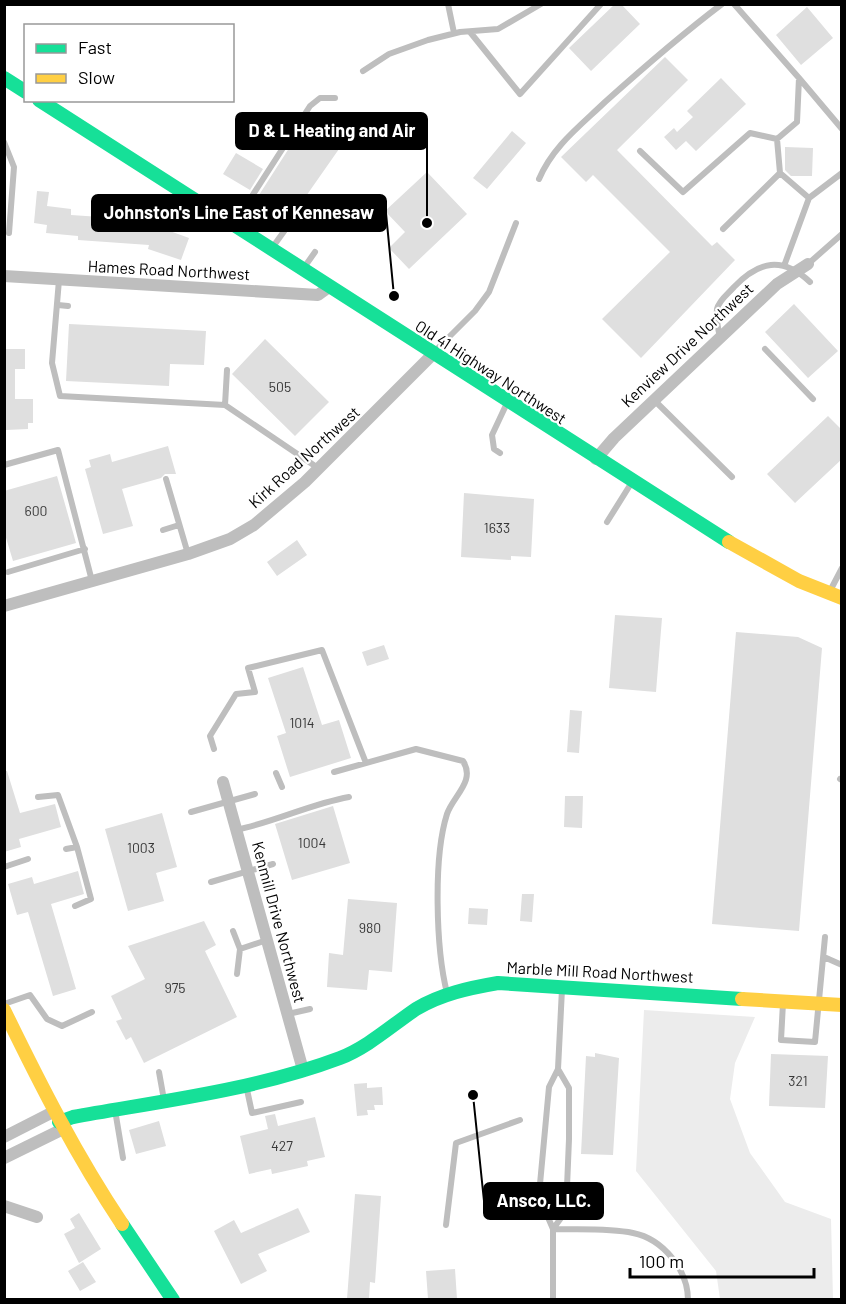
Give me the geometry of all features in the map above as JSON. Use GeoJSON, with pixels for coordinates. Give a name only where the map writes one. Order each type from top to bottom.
{"type":"FeatureCollection","features":[{"type":"Feature","properties":{"kind":"street"},"geometry":{"type":"LineString","coordinates":[[4,78],[24,91]]}},
{"type":"Feature","properties":{"kind":"street","name":"Old 41 Highway Northwest"},"geometry":{"type":"LineString","coordinates":[[42,102],[507,403],[755,559],[835,596]]}},
{"type":"Feature","properties":{"kind":"street","name":"Kenview Drive Northwest"},"geometry":{"type":"LineString","coordinates":[[596,459],[614,438],[777,284],[803,267]]}},
{"type":"Feature","properties":{"kind":"street","name":"Hames Road Northwest"},"geometry":{"type":"LineString","coordinates":[[4,276],[318,295],[329,286]]}},
{"type":"Feature","properties":{"kind":"street","name":"Kirk Road Northwest"},"geometry":{"type":"LineString","coordinates":[[4,606],[188,554],[230,538],[254,525],[283,502],[319,468],[433,354]]}},
{"type":"Feature","properties":{"kind":"street","name":"Kenmill Drive Northwest"},"geometry":{"type":"LineString","coordinates":[[223,782],[303,1070]]}},
{"type":"Feature","properties":{"kind":"street","name":"Marble Mill Road Northwest"},"geometry":{"type":"LineString","coordinates":[[58,1121],[246,1084],[303,1070],[344,1057],[417,1009],[447,994],[498,983],[842,1005]]}},
{"type":"Feature","properties":{"kind":"street"},"geometry":{"type":"LineString","coordinates":[[4,1010],[58,1121],[112,1212],[173,1299]]}},
{"type":"Feature","properties":{"kind":"street"},"geometry":{"type":"LineString","coordinates":[[4,1137],[58,1121]]}},
{"type":"Feature","properties":{"kind":"street"},"geometry":{"type":"LineString","coordinates":[[4,1158],[58,1121]]}},
{"type":"Feature","properties":{"kind":"street"},"geometry":{"type":"LineString","coordinates":[[4,1206],[37,1217]]}},
{"type":"Feature","properties":{"kind":"lane"},"geometry":{"type":"LineString","coordinates":[[448,4],[454,33]]}},
{"type":"Feature","properties":{"kind":"lane"},"geometry":{"type":"LineString","coordinates":[[363,71],[389,54],[454,33],[498,29],[542,4]]}},
{"type":"Feature","properties":{"kind":"lane"},"geometry":{"type":"LineString","coordinates":[[470,32],[520,94],[601,4]]}},
{"type":"Feature","properties":{"kind":"lane"},"geometry":{"type":"LineString","coordinates":[[539,178],[547,161],[567,138],[666,47],[722,4]]}},
{"type":"Feature","properties":{"kind":"lane"},"geometry":{"type":"LineString","coordinates":[[734,4],[842,129]]}},
{"type":"Feature","properties":{"kind":"lane"},"geometry":{"type":"LineString","coordinates":[[777,139],[797,122],[799,78]]}},
{"type":"Feature","properties":{"kind":"lane"},"geometry":{"type":"LineString","coordinates":[[234,225],[310,106],[320,98],[334,98]]}},
{"type":"Feature","properties":{"kind":"lane"},"geometry":{"type":"LineString","coordinates":[[640,151],[683,192],[750,133],[777,139]]}},
{"type":"Feature","properties":{"kind":"lane"},"geometry":{"type":"LineString","coordinates":[[777,139],[780,173],[809,198]]}},
{"type":"Feature","properties":{"kind":"lane"},"geometry":{"type":"LineString","coordinates":[[4,142],[14,164],[9,233]]}},
{"type":"Feature","properties":{"kind":"lane"},"geometry":{"type":"LineString","coordinates":[[723,229],[780,173]]}},
{"type":"Feature","properties":{"kind":"lane"},"geometry":{"type":"LineString","coordinates":[[784,266],[809,198],[842,173]]}},
{"type":"Feature","properties":{"kind":"lane"},"geometry":{"type":"LineString","coordinates":[[4,183],[13,184]]}},
{"type":"Feature","properties":{"kind":"lane"},"geometry":{"type":"LineString","coordinates":[[271,249],[285,230],[308,210]]}},
{"type":"Feature","properties":{"kind":"lane"},"geometry":{"type":"LineString","coordinates":[[433,354],[483,301],[498,274],[506,244],[516,222]]}},
{"type":"Feature","properties":{"kind":"lane"},"geometry":{"type":"LineString","coordinates":[[720,338],[717,310],[720,301],[747,273],[760,266],[803,267],[842,234]]}},
{"type":"Feature","properties":{"kind":"lane"},"geometry":{"type":"LineString","coordinates":[[303,269],[315,252]]}},
{"type":"Feature","properties":{"kind":"lane"},"geometry":{"type":"LineString","coordinates":[[803,267],[810,282]]}},
{"type":"Feature","properties":{"kind":"lane"},"geometry":{"type":"LineString","coordinates":[[58,280],[58,305],[52,363],[60,396],[225,405],[319,468]]}},
{"type":"Feature","properties":{"kind":"lane"},"geometry":{"type":"LineString","coordinates":[[58,305],[69,306]]}},
{"type":"Feature","properties":{"kind":"lane"},"geometry":{"type":"LineString","coordinates":[[765,349],[813,399]]}},
{"type":"Feature","properties":{"kind":"lane"},"geometry":{"type":"LineString","coordinates":[[225,405],[227,370]]}},
{"type":"Feature","properties":{"kind":"lane"},"geometry":{"type":"LineString","coordinates":[[654,400],[732,477]]}},
{"type":"Feature","properties":{"kind":"lane"},"geometry":{"type":"LineString","coordinates":[[500,453],[494,449],[492,435],[507,403]]}},
{"type":"Feature","properties":{"kind":"lane"},"geometry":{"type":"LineString","coordinates":[[4,465],[58,450],[92,581]]}},
{"type":"Feature","properties":{"kind":"lane"},"geometry":{"type":"LineString","coordinates":[[166,479],[188,554]]}},
{"type":"Feature","properties":{"kind":"lane"},"geometry":{"type":"LineString","coordinates":[[607,522],[632,482]]}},
{"type":"Feature","properties":{"kind":"lane"},"geometry":{"type":"LineString","coordinates":[[163,530],[179,525]]}},
{"type":"Feature","properties":{"kind":"lane"},"geometry":{"type":"LineString","coordinates":[[8,572],[85,549]]}},
{"type":"Feature","properties":{"kind":"lane"},"geometry":{"type":"LineString","coordinates":[[835,596],[842,568]]}},
{"type":"Feature","properties":{"kind":"lane"},"geometry":{"type":"LineString","coordinates":[[214,749],[210,736],[236,694],[255,692],[248,668],[322,650],[366,763]]}},
{"type":"Feature","properties":{"kind":"lane"},"geometry":{"type":"LineString","coordinates":[[334,772],[416,749],[463,761],[467,768],[467,779],[447,813],[441,853],[440,963],[447,994]]}},
{"type":"Feature","properties":{"kind":"lane"},"geometry":{"type":"LineString","coordinates":[[276,773],[282,787]]}},
{"type":"Feature","properties":{"kind":"lane"},"geometry":{"type":"LineString","coordinates":[[191,812],[255,794]]}},
{"type":"Feature","properties":{"kind":"lane"},"geometry":{"type":"LineString","coordinates":[[38,797],[58,795],[77,847],[91,899],[75,906]]}},
{"type":"Feature","properties":{"kind":"lane"},"geometry":{"type":"LineString","coordinates":[[236,830],[262,825],[330,800],[349,797]]}},
{"type":"Feature","properties":{"kind":"lane"},"geometry":{"type":"LineString","coordinates":[[66,849],[77,847]]}},
{"type":"Feature","properties":{"kind":"lane"},"geometry":{"type":"LineString","coordinates":[[4,867],[28,860]]}},
{"type":"Feature","properties":{"kind":"lane"},"geometry":{"type":"LineString","coordinates":[[211,882],[273,864]]}},
{"type":"Feature","properties":{"kind":"lane"},"geometry":{"type":"LineString","coordinates":[[233,931],[240,949],[237,974]]}},
{"type":"Feature","properties":{"kind":"lane"},"geometry":{"type":"LineString","coordinates":[[783,1000],[781,1040],[815,1042],[825,937]]}},
{"type":"Feature","properties":{"kind":"lane"},"geometry":{"type":"LineString","coordinates":[[240,949],[267,940]]}},
{"type":"Feature","properties":{"kind":"lane"},"geometry":{"type":"LineString","coordinates":[[824,957],[842,965]]}},
{"type":"Feature","properties":{"kind":"lane"},"geometry":{"type":"LineString","coordinates":[[553,1299],[554,1229],[544,1208],[540,1184],[549,1087],[558,1069],[562,986]]}},
{"type":"Feature","properties":{"kind":"lane"},"geometry":{"type":"LineString","coordinates":[[4,1004],[30,995],[46,1019],[62,1026],[92,1012]]}},
{"type":"Feature","properties":{"kind":"lane"},"geometry":{"type":"LineString","coordinates":[[287,1014],[310,1009]]}},
{"type":"Feature","properties":{"kind":"lane"},"geometry":{"type":"LineString","coordinates":[[554,1229],[566,1211],[569,1139],[569,1088],[558,1069]]}},
{"type":"Feature","properties":{"kind":"lane"},"geometry":{"type":"LineString","coordinates":[[159,1072],[164,1101]]}},
{"type":"Feature","properties":{"kind":"lane"},"geometry":{"type":"LineString","coordinates":[[246,1084],[252,1113],[301,1102]]}},
{"type":"Feature","properties":{"kind":"lane"},"geometry":{"type":"LineString","coordinates":[[114,1109],[123,1158]]}},
{"type":"Feature","properties":{"kind":"lane"},"geometry":{"type":"LineString","coordinates":[[446,1225],[456,1143],[520,1120]]}},
{"type":"Feature","properties":{"kind":"lane"},"geometry":{"type":"LineString","coordinates":[[554,1229],[634,1233],[652,1241],[671,1256],[682,1271],[688,1286],[688,1299]]}},
{"type":"Feature","properties":{"kind":"shaded area"},"geometry":{"type":"Polygon","coordinates":[[[644,1010],[755,1017],[735,1063],[730,1099],[750,1153],[785,1202],[831,1219],[833,1299],[720,1299],[716,1271],[636,1171],[644,1010]]]}},
{"type":"Feature","properties":{"kind":"building"},"geometry":{"type":"Polygon","coordinates":[[[615,4],[621,4],[640,24],[591,71],[569,48],[615,4]]]}},
{"type":"Feature","properties":{"kind":"building"},"geometry":{"type":"Polygon","coordinates":[[[807,7],[833,38],[801,65],[776,35],[807,7]]]}},
{"type":"Feature","properties":{"kind":"building"},"geometry":{"type":"Polygon","coordinates":[[[665,57],[688,80],[617,150],[712,246],[717,242],[735,260],[641,358],[602,319],[670,252],[593,175],[586,182],[561,157],[665,57]]]}},
{"type":"Feature","properties":{"kind":"building"},"geometry":{"type":"Polygon","coordinates":[[[721,78],[746,104],[696,151],[686,141],[676,150],[664,137],[674,128],[677,132],[693,117],[687,111],[721,78]]]}},
{"type":"Feature","properties":{"kind":"building"},"geometry":{"type":"Polygon","coordinates":[[[311,114],[346,139],[290,219],[259,195],[311,114]]]}},
{"type":"Feature","properties":{"kind":"building"},"geometry":{"type":"Polygon","coordinates":[[[512,131],[526,143],[487,189],[473,178],[512,131]]]}},
{"type":"Feature","properties":{"kind":"building"},"geometry":{"type":"Polygon","coordinates":[[[785,147],[813,148],[812,176],[791,176],[785,170],[785,147]]]}},
{"type":"Feature","properties":{"kind":"building"},"geometry":{"type":"Polygon","coordinates":[[[236,153],[263,169],[250,190],[223,174],[236,153]]]}},
{"type":"Feature","properties":{"kind":"building"},"geometry":{"type":"Polygon","coordinates":[[[427,172],[467,214],[409,269],[389,248],[405,232],[385,211],[427,172]]]}},
{"type":"Feature","properties":{"kind":"building"},"geometry":{"type":"Polygon","coordinates":[[[37,191],[49,192],[47,206],[71,209],[71,215],[145,220],[145,222],[189,238],[181,260],[148,249],[149,245],[78,240],[78,236],[46,233],[47,225],[34,223],[37,191]]]}},
{"type":"Feature","properties":{"kind":"building"},"geometry":{"type":"Polygon","coordinates":[[[794,304],[838,351],[808,378],[765,332],[794,304]]]}},
{"type":"Feature","properties":{"kind":"building"},"geometry":{"type":"Polygon","coordinates":[[[69,324],[206,331],[204,365],[170,364],[169,386],[66,381],[69,324]]]}},
{"type":"Feature","properties":{"kind":"building"},"geometry":{"type":"Polygon","coordinates":[[[265,339],[329,402],[295,436],[232,374],[265,339]]]}},
{"type":"Feature","properties":{"kind":"building"},"geometry":{"type":"Polygon","coordinates":[[[4,349],[25,349],[25,369],[15,369],[15,399],[33,399],[33,423],[28,423],[28,429],[6,430],[4,349]]]}},
{"type":"Feature","properties":{"kind":"building"},"geometry":{"type":"Polygon","coordinates":[[[828,416],[842,430],[842,459],[795,503],[767,474],[828,416]]]}},
{"type":"Feature","properties":{"kind":"building"},"geometry":{"type":"Polygon","coordinates":[[[168,446],[176,474],[165,474],[161,478],[122,489],[133,526],[103,534],[85,469],[91,467],[89,460],[110,454],[112,462],[168,446]]]}},
{"type":"Feature","properties":{"kind":"building"},"geometry":{"type":"Polygon","coordinates":[[[57,476],[76,543],[13,561],[4,531],[4,491],[57,476]]]}},
{"type":"Feature","properties":{"kind":"building"},"geometry":{"type":"Polygon","coordinates":[[[464,493],[534,499],[531,557],[511,556],[511,560],[461,557],[464,493]]]}},
{"type":"Feature","properties":{"kind":"building"},"geometry":{"type":"Polygon","coordinates":[[[297,540],[307,555],[277,576],[267,562],[297,540]]]}},
{"type":"Feature","properties":{"kind":"building"},"geometry":{"type":"Polygon","coordinates":[[[615,615],[662,618],[656,692],[609,688],[615,615]]]}},
{"type":"Feature","properties":{"kind":"building"},"geometry":{"type":"Polygon","coordinates":[[[736,632],[798,637],[822,648],[799,931],[712,924],[736,632]]]}},
{"type":"Feature","properties":{"kind":"building"},"geometry":{"type":"Polygon","coordinates":[[[384,645],[389,659],[367,666],[362,652],[384,645]]]}},
{"type":"Feature","properties":{"kind":"building"},"geometry":{"type":"Polygon","coordinates":[[[303,667],[322,725],[339,720],[351,758],[290,777],[277,736],[286,733],[268,678],[303,667]]]}},
{"type":"Feature","properties":{"kind":"building"},"geometry":{"type":"Polygon","coordinates":[[[570,710],[582,711],[579,753],[567,752],[570,710]]]}},
{"type":"Feature","properties":{"kind":"building"},"geometry":{"type":"Polygon","coordinates":[[[4,771],[7,771],[20,813],[55,804],[61,827],[19,839],[21,847],[4,852],[4,771]]]}},
{"type":"Feature","properties":{"kind":"building"},"geometry":{"type":"Polygon","coordinates":[[[565,796],[583,796],[582,828],[564,827],[565,796]]]}},
{"type":"Feature","properties":{"kind":"building"},"geometry":{"type":"Polygon","coordinates":[[[333,806],[350,863],[292,880],[275,824],[333,806]]]}},
{"type":"Feature","properties":{"kind":"building"},"geometry":{"type":"Polygon","coordinates":[[[162,813],[177,867],[156,873],[164,901],[128,911],[105,829],[162,813]]]}},
{"type":"Feature","properties":{"kind":"building"},"geometry":{"type":"Polygon","coordinates":[[[78,871],[84,894],[51,904],[76,989],[53,996],[28,912],[17,915],[8,884],[32,877],[34,884],[78,871]]]}},
{"type":"Feature","properties":{"kind":"building"},"geometry":{"type":"Polygon","coordinates":[[[522,894],[534,894],[532,922],[520,921],[522,894]]]}},
{"type":"Feature","properties":{"kind":"building"},"geometry":{"type":"Polygon","coordinates":[[[348,899],[397,903],[392,972],[369,970],[367,990],[327,987],[329,953],[343,955],[348,899]]]}},
{"type":"Feature","properties":{"kind":"building"},"geometry":{"type":"Polygon","coordinates":[[[469,908],[488,909],[487,925],[468,924],[469,908]]]}},
{"type":"Feature","properties":{"kind":"building"},"geometry":{"type":"Polygon","coordinates":[[[204,921],[216,945],[205,951],[237,1017],[144,1063],[131,1037],[126,1040],[116,1021],[122,1019],[111,996],[145,979],[128,946],[204,921]]]}},
{"type":"Feature","properties":{"kind":"building"},"geometry":{"type":"Polygon","coordinates":[[[595,1053],[619,1058],[613,1155],[581,1154],[586,1056],[595,1057],[595,1053]]]}},
{"type":"Feature","properties":{"kind":"building"},"geometry":{"type":"Polygon","coordinates":[[[771,1054],[828,1056],[825,1108],[769,1106],[771,1054]]]}},
{"type":"Feature","properties":{"kind":"building"},"geometry":{"type":"Polygon","coordinates":[[[367,1083],[367,1088],[382,1087],[383,1105],[374,1105],[375,1110],[367,1110],[368,1115],[357,1116],[354,1084],[367,1083]]]}},
{"type":"Feature","properties":{"kind":"building"},"geometry":{"type":"Polygon","coordinates":[[[275,1114],[278,1126],[315,1117],[325,1157],[307,1161],[308,1166],[272,1174],[271,1169],[249,1174],[240,1136],[268,1129],[265,1116],[275,1114]]]}},
{"type":"Feature","properties":{"kind":"building"},"geometry":{"type":"Polygon","coordinates":[[[159,1121],[166,1146],[136,1154],[129,1130],[159,1121]]]}},
{"type":"Feature","properties":{"kind":"building"},"geometry":{"type":"Polygon","coordinates":[[[355,1194],[381,1196],[375,1283],[370,1282],[369,1299],[347,1299],[355,1194]]]}},
{"type":"Feature","properties":{"kind":"building"},"geometry":{"type":"Polygon","coordinates":[[[298,1208],[310,1232],[258,1254],[267,1271],[241,1284],[214,1231],[234,1220],[241,1233],[298,1208]]]}},
{"type":"Feature","properties":{"kind":"building"},"geometry":{"type":"Polygon","coordinates":[[[79,1213],[101,1249],[79,1263],[64,1234],[75,1228],[70,1219],[79,1213]]]}},
{"type":"Feature","properties":{"kind":"building"},"geometry":{"type":"Polygon","coordinates":[[[83,1262],[96,1282],[80,1291],[68,1271],[83,1262]]]}},
{"type":"Feature","properties":{"kind":"building"},"geometry":{"type":"Polygon","coordinates":[[[455,1269],[457,1299],[428,1299],[426,1271],[455,1269]]]}},
{"type":"Feature","properties":{"kind":"traffic: fast"},"geometry":{"type":"LineString","coordinates":[[4,78],[24,91]]}},
{"type":"Feature","properties":{"kind":"traffic: fast"},"geometry":{"type":"LineString","coordinates":[[42,102],[729,542]]}},
{"type":"Feature","properties":{"kind":"traffic: fast"},"geometry":{"type":"LineString","coordinates":[[59,1122],[73,1117],[242,1087],[308,1069],[360,1048],[416,1009],[435,999],[455,992],[498,983],[742,999]]}},
{"type":"Feature","properties":{"kind":"traffic: fast"},"geometry":{"type":"LineString","coordinates":[[122,1224],[173,1300]]}},
{"type":"Feature","properties":{"kind":"traffic: slow"},"geometry":{"type":"LineString","coordinates":[[729,542],[799,581],[842,598]]}},
{"type":"Feature","properties":{"kind":"traffic: slow"},"geometry":{"type":"LineString","coordinates":[[742,999],[842,1005]]}},
{"type":"Feature","properties":{"kind":"traffic: slow"},"geometry":{"type":"LineString","coordinates":[[4,1010],[59,1119],[122,1224]]}},
{"type":"Feature","properties":{"kind":"place","name":"D & L Heating and Air"},"geometry":{"type":"Point","coordinates":[427,223]}},
{"type":"Feature","properties":{"kind":"place","name":"Johnston's Line East of Kennesaw"},"geometry":{"type":"Point","coordinates":[394,296]}},
{"type":"Feature","properties":{"kind":"place","name":"Ansco, LLC."},"geometry":{"type":"Point","coordinates":[473,1095]}}]}
